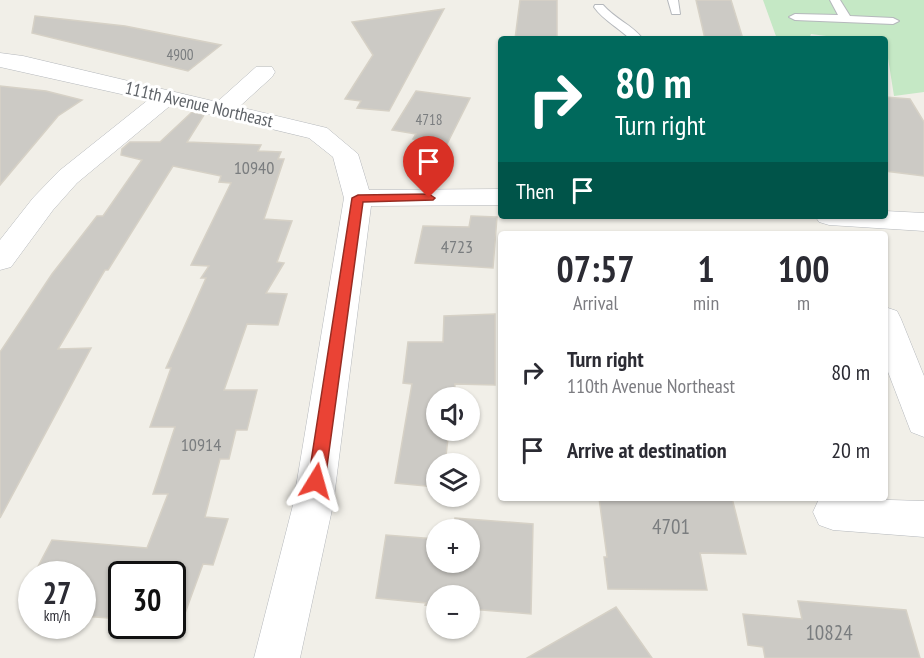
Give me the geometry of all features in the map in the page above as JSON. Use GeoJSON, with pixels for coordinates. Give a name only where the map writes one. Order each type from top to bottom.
{"type":"FeatureCollection","features":[{"type":"Feature","properties":{"kind":"street","name":"111th Avenue Northeast"},"geometry":{"type":"LineString","coordinates":[[0,60],[23,63],[166,97],[224,108],[318,133],[345,154],[358,198]]}},
{"type":"Feature","properties":{"kind":"street"},"geometry":{"type":"LineString","coordinates":[[224,108],[264,72]]}},
{"type":"Feature","properties":{"kind":"street"},"geometry":{"type":"LineString","coordinates":[[0,260],[43,204],[68,177],[166,97]]}},
{"type":"Feature","properties":{"kind":"street"},"geometry":{"type":"LineString","coordinates":[[277,658],[313,505],[358,198],[498,197]]}},
{"type":"Feature","properties":{"kind":"street"},"geometry":{"type":"LineString","coordinates":[[843,223],[924,222]]}},
{"type":"Feature","properties":{"kind":"street"},"geometry":{"type":"LineString","coordinates":[[888,328],[924,422]]}},
{"type":"Feature","properties":{"kind":"street"},"geometry":{"type":"LineString","coordinates":[[833,512],[924,519]]}},
{"type":"Feature","properties":{"kind":"lane"},"geometry":{"type":"LineString","coordinates":[[673,0],[676,12]]}},
{"type":"Feature","properties":{"kind":"lane"},"geometry":{"type":"LineString","coordinates":[[835,0],[846,19]]}},
{"type":"Feature","properties":{"kind":"lane"},"geometry":{"type":"LineString","coordinates":[[599,7],[609,19],[623,25],[634,36]]}},
{"type":"Feature","properties":{"kind":"lane"},"geometry":{"type":"LineString","coordinates":[[795,17],[893,21]]}},
{"type":"Feature","properties":{"kind":"green space"},"geometry":{"type":"Polygon","coordinates":[[[763,0],[924,0],[924,92],[894,96],[888,58],[888,36],[811,34],[810,36],[776,36],[763,0]]]}},
{"type":"Feature","properties":{"kind":"building"},"geometry":{"type":"Polygon","coordinates":[[[520,0],[557,0],[557,36],[515,36],[520,0]]]}},
{"type":"Feature","properties":{"kind":"building"},"geometry":{"type":"Polygon","coordinates":[[[696,0],[731,0],[742,36],[704,36],[696,0]]]}},
{"type":"Feature","properties":{"kind":"building"},"geometry":{"type":"Polygon","coordinates":[[[444,9],[389,111],[357,108],[361,101],[345,99],[373,55],[352,22],[444,9]]]}},
{"type":"Feature","properties":{"kind":"building"},"geometry":{"type":"Polygon","coordinates":[[[35,16],[125,26],[221,45],[188,71],[32,33],[35,16]]]}},
{"type":"Feature","properties":{"kind":"building"},"geometry":{"type":"Polygon","coordinates":[[[0,86],[46,91],[82,100],[58,116],[0,185],[0,86]]]}},
{"type":"Feature","properties":{"kind":"building"},"geometry":{"type":"Polygon","coordinates":[[[416,91],[470,98],[447,144],[413,139],[416,134],[392,130],[416,91]]]}},
{"type":"Feature","properties":{"kind":"building"},"geometry":{"type":"Polygon","coordinates":[[[888,97],[910,99],[924,122],[924,176],[888,171],[888,97]]]}},
{"type":"Feature","properties":{"kind":"building"},"geometry":{"type":"Polygon","coordinates":[[[192,112],[204,115],[187,142],[261,145],[258,151],[281,152],[278,159],[284,159],[264,219],[292,221],[277,262],[284,263],[266,293],[287,294],[278,325],[247,324],[224,390],[257,390],[247,430],[236,430],[229,459],[220,459],[205,517],[228,519],[213,565],[203,564],[186,611],[186,561],[108,561],[108,618],[96,617],[96,561],[41,561],[52,540],[147,548],[168,494],[153,494],[175,427],[150,427],[171,368],[166,368],[206,278],[201,278],[209,266],[191,265],[231,183],[219,182],[221,176],[173,166],[108,270],[105,270],[58,349],[91,348],[0,518],[0,352],[52,274],[97,216],[103,216],[142,160],[121,155],[122,149],[130,142],[160,142],[192,112]]]}},
{"type":"Feature","properties":{"kind":"building"},"geometry":{"type":"Polygon","coordinates":[[[471,216],[497,217],[493,268],[415,263],[423,226],[469,227],[471,216]]]}},
{"type":"Feature","properties":{"kind":"building"},"geometry":{"type":"Polygon","coordinates":[[[495,314],[495,385],[455,384],[455,387],[426,387],[426,441],[448,441],[446,453],[426,453],[426,486],[395,483],[412,384],[403,383],[408,342],[443,342],[444,316],[495,314]]]}},
{"type":"Feature","properties":{"kind":"building"},"geometry":{"type":"Polygon","coordinates":[[[599,501],[733,501],[746,554],[700,553],[707,590],[608,589],[604,557],[607,557],[599,501]]]}},
{"type":"Feature","properties":{"kind":"building"},"geometry":{"type":"Polygon","coordinates":[[[480,520],[533,524],[531,614],[480,610],[480,585],[426,585],[426,603],[376,598],[386,535],[426,538],[426,573],[480,573],[480,520]]]}},
{"type":"Feature","properties":{"kind":"building"},"geometry":{"type":"Polygon","coordinates":[[[798,601],[906,610],[920,658],[765,658],[763,647],[748,645],[743,614],[802,619],[798,601]]]}},
{"type":"Feature","properties":{"kind":"building"},"geometry":{"type":"Polygon","coordinates":[[[616,607],[652,658],[527,658],[616,607]]]}},
{"type":"Feature","properties":{"kind":"route"},"geometry":{"type":"LineString","coordinates":[[316,481],[358,198],[429,198]]}}]}
